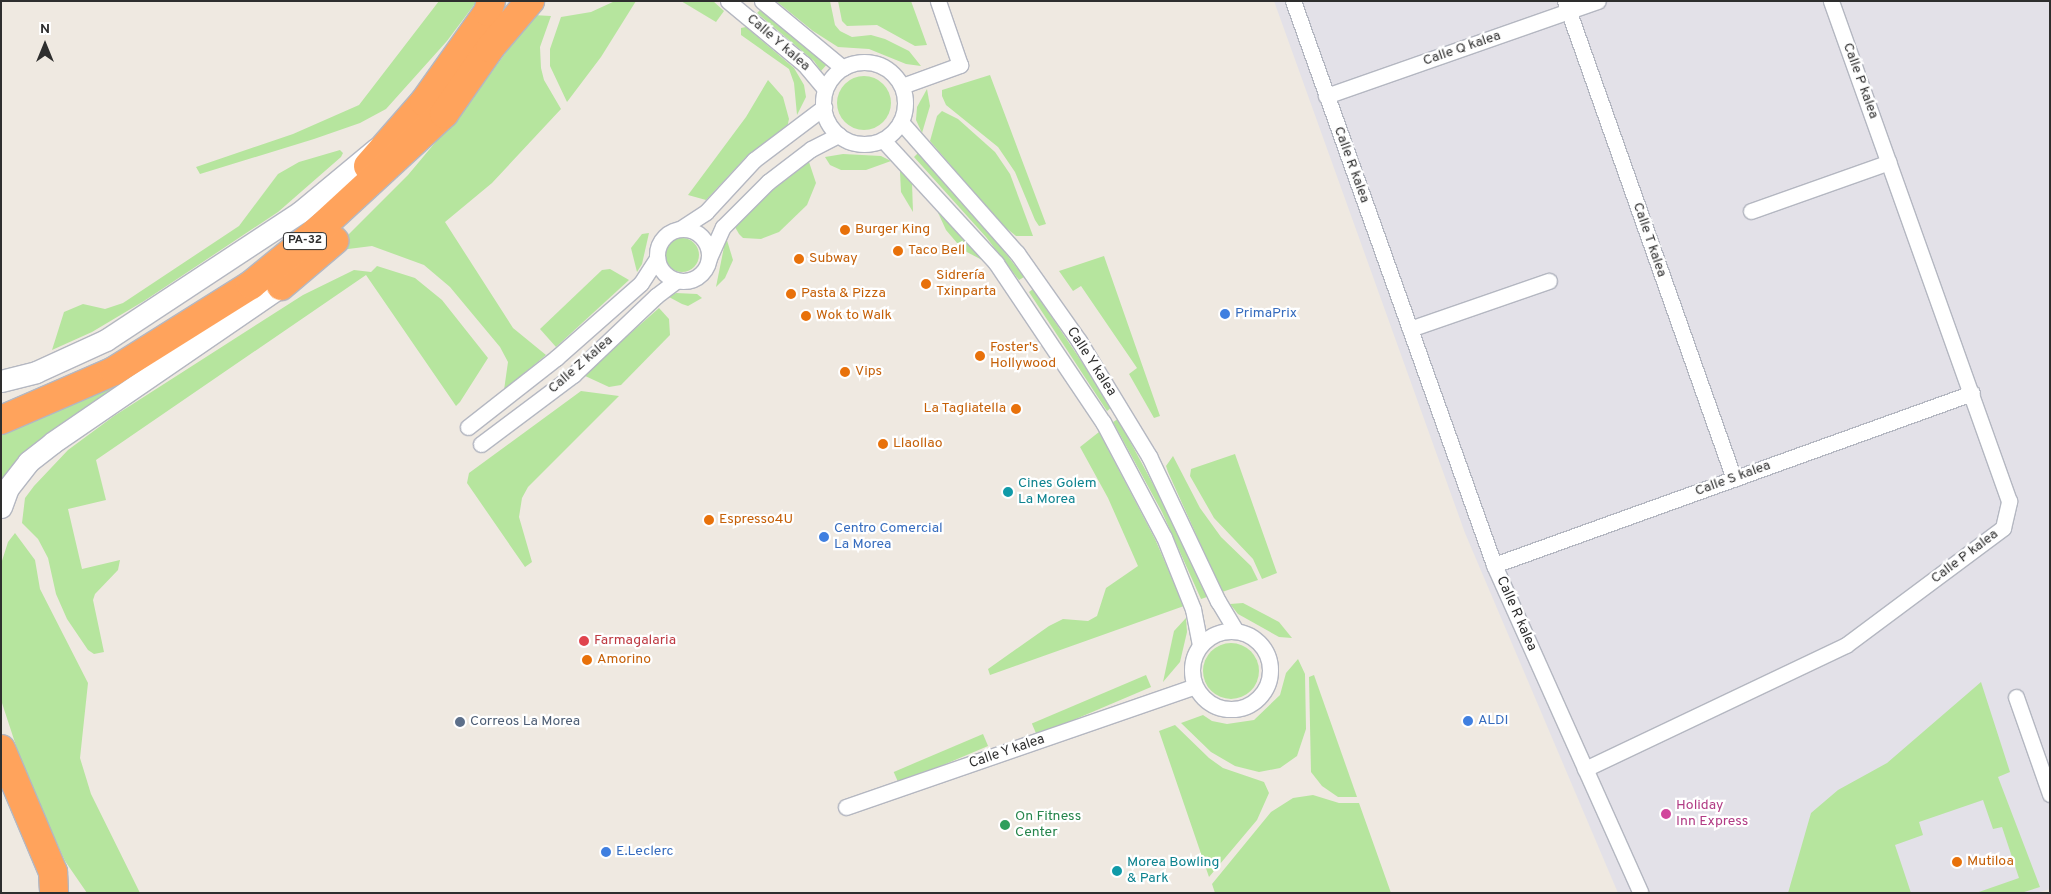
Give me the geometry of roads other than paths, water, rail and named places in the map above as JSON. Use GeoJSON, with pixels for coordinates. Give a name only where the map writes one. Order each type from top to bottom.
{"type":"FeatureCollection","features":[{"type":"Feature","properties":{"kind":"highway","name":"PA-32"},"geometry":{"type":"LineString","coordinates":[[1,408],[44,392],[135,347],[198,306],[306,225],[357,179],[424,102],[488,12],[491,1]]}},
{"type":"Feature","properties":{"kind":"highway","name":"PA-32"},"geometry":{"type":"LineString","coordinates":[[1,420],[114,371],[251,285],[317,231],[444,114],[490,48],[530,1]]}},
{"type":"Feature","properties":{"kind":"highway"},"geometry":{"type":"LineString","coordinates":[[282,286],[332,243],[412,161],[444,114]]}},
{"type":"Feature","properties":{"kind":"highway"},"geometry":{"type":"LineString","coordinates":[[1,749],[53,872],[54,893]]}},
{"type":"Feature","properties":{"kind":"highway"},"geometry":{"type":"LineString","coordinates":[[1,787],[50,893]]}},
{"type":"Feature","properties":{"kind":"street","name":"Calle Y kalea"},"geometry":{"type":"LineString","coordinates":[[728,1],[804,64],[824,88]]}},
{"type":"Feature","properties":{"kind":"street","name":"Calle Y kalea"},"geometry":{"type":"LineString","coordinates":[[762,1],[843,68]]}},
{"type":"Feature","properties":{"kind":"street"},"geometry":{"type":"LineString","coordinates":[[902,86],[960,65],[938,1]]}},
{"type":"Feature","properties":{"kind":"street","name":"Calle R kalea"},"geometry":{"type":"LineString","coordinates":[[1293,1],[1494,565],[1640,892]]}},
{"type":"Feature","properties":{"kind":"street","name":"Calle Q kalea"},"geometry":{"type":"LineString","coordinates":[[1326,96],[1567,6],[1598,1]]}},
{"type":"Feature","properties":{"kind":"street","name":"Calle P kalea"},"geometry":{"type":"LineString","coordinates":[[1585,769],[1846,645],[2003,528],[2010,501],[1831,1]]}},
{"type":"Feature","properties":{"kind":"street","name":"Calle T kalea"},"geometry":{"type":"LineString","coordinates":[[1567,6],[1734,479]]}},
{"type":"Feature","properties":{"kind":"street"},"geometry":{"type":"LineString","coordinates":[[870,62],[884,67],[902,86],[905,98],[901,122],[883,140],[860,144],[839,135],[826,118],[824,88],[843,68],[870,62]]}},
{"type":"Feature","properties":{"kind":"street"},"geometry":{"type":"LineString","coordinates":[[824,108],[754,160],[706,212],[680,229],[663,237],[657,258],[661,270],[677,280],[694,278],[706,266],[722,227],[768,182],[811,150],[839,135]]}},
{"type":"Feature","properties":{"kind":"street","name":"Calle Y kalea"},"geometry":{"type":"LineString","coordinates":[[901,122],[1017,253],[1079,342],[1148,456],[1218,600],[1236,631]]}},
{"type":"Feature","properties":{"kind":"street"},"geometry":{"type":"LineString","coordinates":[[1,381],[36,372],[106,340],[300,212],[393,137]]}},
{"type":"Feature","properties":{"kind":"street","name":"Calle Y kalea"},"geometry":{"type":"LineString","coordinates":[[883,140],[996,263],[1103,422],[1164,538],[1193,609],[1200,645]]}},
{"type":"Feature","properties":{"kind":"street"},"geometry":{"type":"LineString","coordinates":[[1751,211],[1889,162]]}},
{"type":"Feature","properties":{"kind":"street"},"geometry":{"type":"LineString","coordinates":[[680,229],[701,236],[709,258]]}},
{"type":"Feature","properties":{"kind":"street","name":"Calle Z kalea"},"geometry":{"type":"LineString","coordinates":[[468,427],[556,358],[640,283],[657,258]]}},
{"type":"Feature","properties":{"kind":"street","name":"Calle Z kalea"},"geometry":{"type":"LineString","coordinates":[[481,444],[573,376],[656,296],[677,280]]}},
{"type":"Feature","properties":{"kind":"street"},"geometry":{"type":"LineString","coordinates":[[1410,329],[1549,281]]}},
{"type":"Feature","properties":{"kind":"street"},"geometry":{"type":"LineString","coordinates":[[1,507],[8,488],[28,462],[52,443],[282,286]]}},
{"type":"Feature","properties":{"kind":"street","name":"Calle S kalea"},"geometry":{"type":"LineString","coordinates":[[1494,565],[1972,393]]}},
{"type":"Feature","properties":{"kind":"street"},"geometry":{"type":"LineString","coordinates":[[1236,631],[1254,638],[1267,656],[1268,683],[1257,699],[1233,709],[1218,707],[1204,698],[1195,686],[1191,670],[1200,645],[1211,636],[1236,631]]}},
{"type":"Feature","properties":{"kind":"street","name":"Calle Y kalea"},"geometry":{"type":"LineString","coordinates":[[846,807],[1195,686]]}},
{"type":"Feature","properties":{"kind":"street"},"geometry":{"type":"LineString","coordinates":[[2016,697],[2050,794]]}},
{"type":"Feature","properties":{"kind":"place","name":"Burger King"},"geometry":{"type":"Point","coordinates":[845,230]}},
{"type":"Feature","properties":{"kind":"place","name":"Taco Bell"},"geometry":{"type":"Point","coordinates":[898,251]}},
{"type":"Feature","properties":{"kind":"place","name":"Subway"},"geometry":{"type":"Point","coordinates":[799,259]}},
{"type":"Feature","properties":{"kind":"place","name":"Sidrería Txinparta"},"geometry":{"type":"Point","coordinates":[926,284]}},
{"type":"Feature","properties":{"kind":"place","name":"Pasta & Pizza"},"geometry":{"type":"Point","coordinates":[791,294]}},
{"type":"Feature","properties":{"kind":"place","name":"PrimaPrix"},"geometry":{"type":"Point","coordinates":[1225,314]}},
{"type":"Feature","properties":{"kind":"place","name":"Wok to Walk"},"geometry":{"type":"Point","coordinates":[806,316]}},
{"type":"Feature","properties":{"kind":"place","name":"Foster's Hollywood"},"geometry":{"type":"Point","coordinates":[980,356]}},
{"type":"Feature","properties":{"kind":"place","name":"Vips"},"geometry":{"type":"Point","coordinates":[845,372]}},
{"type":"Feature","properties":{"kind":"place","name":"La Tagliatella"},"geometry":{"type":"Point","coordinates":[1016,409]}},
{"type":"Feature","properties":{"kind":"place","name":"Llaollao"},"geometry":{"type":"Point","coordinates":[883,444]}},
{"type":"Feature","properties":{"kind":"place","name":"Cines Golem La Morea"},"geometry":{"type":"Point","coordinates":[1008,492]}},
{"type":"Feature","properties":{"kind":"place","name":"Espresso4U"},"geometry":{"type":"Point","coordinates":[709,520]}},
{"type":"Feature","properties":{"kind":"place","name":"Centro Comercial La Morea"},"geometry":{"type":"Point","coordinates":[824,537]}},
{"type":"Feature","properties":{"kind":"place","name":"Farmagalaria"},"geometry":{"type":"Point","coordinates":[584,641]}},
{"type":"Feature","properties":{"kind":"place","name":"Amorino"},"geometry":{"type":"Point","coordinates":[587,660]}},
{"type":"Feature","properties":{"kind":"place","name":"ALDI"},"geometry":{"type":"Point","coordinates":[1468,721]}},
{"type":"Feature","properties":{"kind":"place","name":"Correos La Morea"},"geometry":{"type":"Point","coordinates":[460,722]}},
{"type":"Feature","properties":{"kind":"place","name":"Holiday Inn Express"},"geometry":{"type":"Point","coordinates":[1666,814]}},
{"type":"Feature","properties":{"kind":"place","name":"On Fitness Center"},"geometry":{"type":"Point","coordinates":[1005,825]}},
{"type":"Feature","properties":{"kind":"place","name":"E.Leclerc"},"geometry":{"type":"Point","coordinates":[606,852]}},
{"type":"Feature","properties":{"kind":"place","name":"Mutiloa"},"geometry":{"type":"Point","coordinates":[1957,862]}},
{"type":"Feature","properties":{"kind":"place","name":"Morea Bowling & Park"},"geometry":{"type":"Point","coordinates":[1117,871]}}]}
